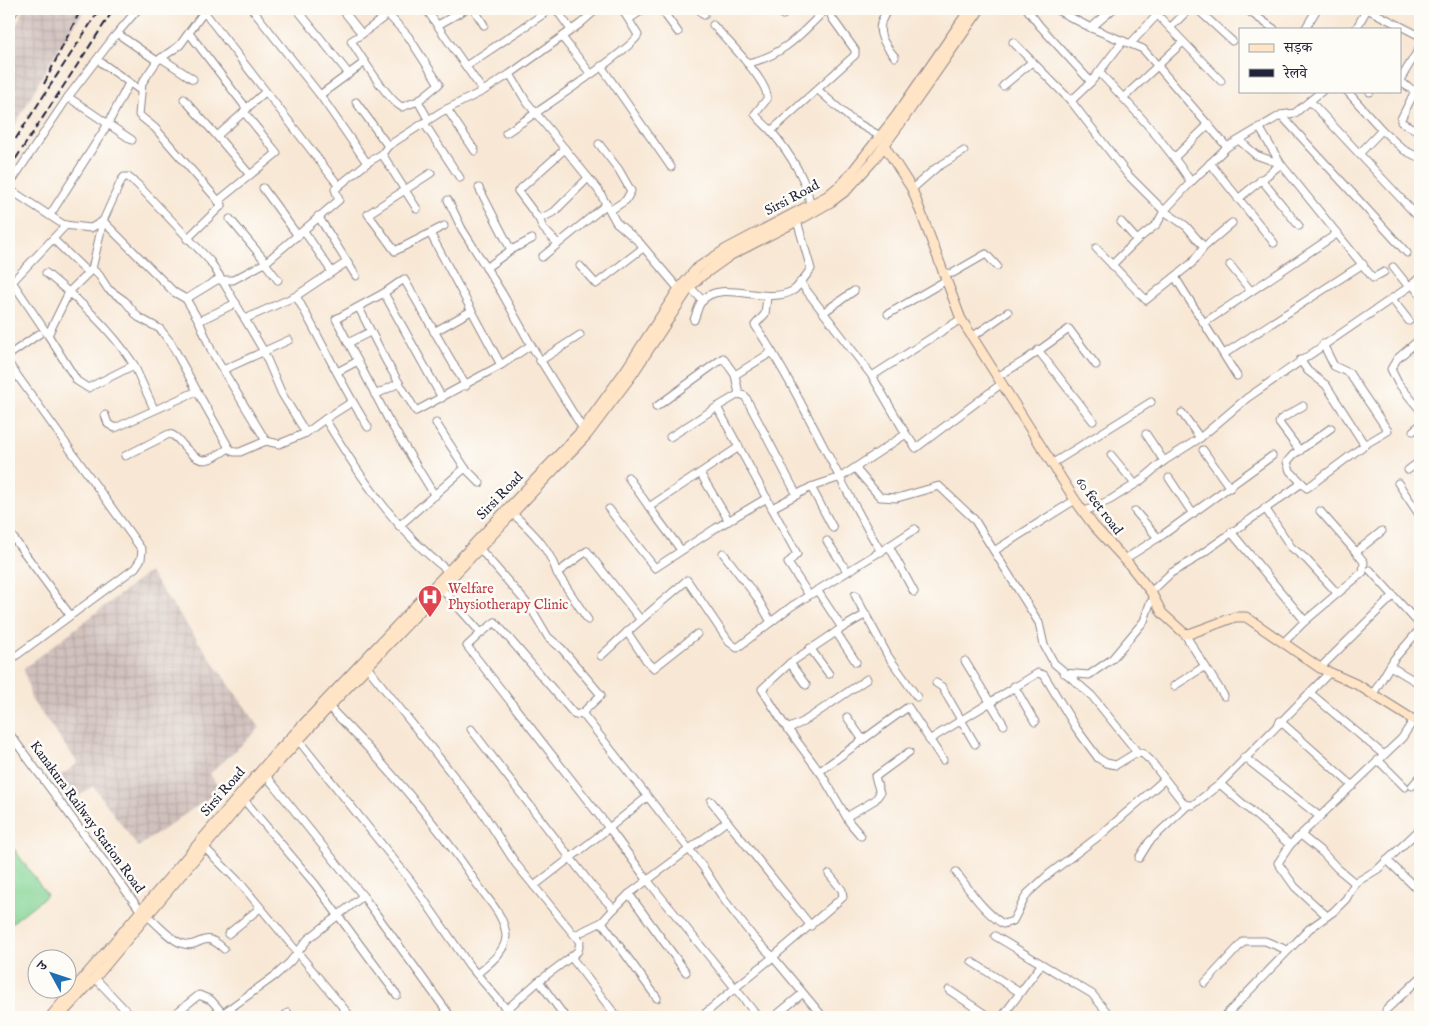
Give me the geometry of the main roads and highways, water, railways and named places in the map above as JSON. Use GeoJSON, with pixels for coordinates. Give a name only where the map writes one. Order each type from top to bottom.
{"type":"FeatureCollection","features":[{"type":"Feature","properties":{"kind":"main road","name":"Sirsi Road"},"geometry":{"type":"LineString","coordinates":[[59,1017],[95,978],[144,912],[204,847],[264,773],[299,741],[601,418],[632,375],[697,268],[726,249],[827,196],[844,182],[882,141],[970,9]]}},
{"type":"Feature","properties":{"kind":"main road","name":"Sirsi Road"},"geometry":{"type":"LineString","coordinates":[[50,1017],[264,773],[439,582],[447,570],[583,429],[681,293],[731,255],[831,202],[847,190],[980,9]]}},
{"type":"Feature","properties":{"kind":"main road","name":"60 feet road"},"geometry":{"type":"LineString","coordinates":[[882,141],[912,189],[961,319],[1083,512],[1124,559],[1153,596],[1162,612],[1184,632],[1196,633],[1240,616],[1251,620],[1320,668],[1373,694],[1416,723]]}},
{"type":"Feature","properties":{"kind":"railway"},"geometry":{"type":"LineString","coordinates":[[44,84],[81,9]]}},
{"type":"Feature","properties":{"kind":"railway"},"geometry":{"type":"LineString","coordinates":[[9,149],[100,9]]}},
{"type":"Feature","properties":{"kind":"railway"},"geometry":{"type":"LineString","coordinates":[[9,169],[114,9]]}},
{"type":"Feature","properties":{"kind":"place","name":"Welfare Physiotherapy Clinic"},"geometry":{"type":"Point","coordinates":[430,618]}}]}
